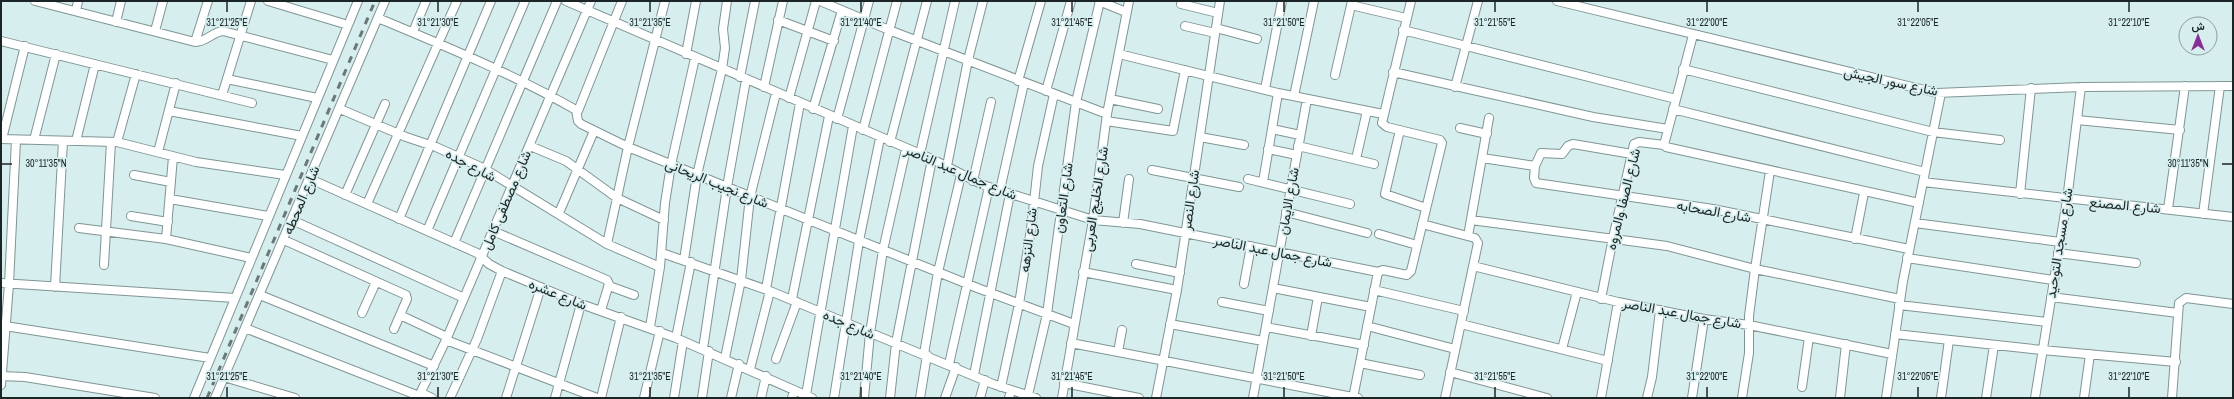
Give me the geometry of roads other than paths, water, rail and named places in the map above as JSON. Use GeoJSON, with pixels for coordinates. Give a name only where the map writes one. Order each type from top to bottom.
{"type":"FeatureCollection","features":[{"type":"Feature","properties":{"kind":"street"},"geometry":{"type":"LineString","coordinates":[[35,1],[195,42],[205,41],[218,32],[241,36],[333,60]]}},
{"type":"Feature","properties":{"kind":"street"},"geometry":{"type":"LineString","coordinates":[[76,11],[78,1]]}},
{"type":"Feature","properties":{"kind":"street"},"geometry":{"type":"LineString","coordinates":[[116,22],[121,1]]}},
{"type":"Feature","properties":{"kind":"street"},"geometry":{"type":"LineString","coordinates":[[155,31],[163,1]]}},
{"type":"Feature","properties":{"kind":"street"},"geometry":{"type":"LineString","coordinates":[[195,42],[208,1]]}},
{"type":"Feature","properties":{"kind":"street"},"geometry":{"type":"LineString","coordinates":[[222,95],[251,1]]}},
{"type":"Feature","properties":{"kind":"street"},"geometry":{"type":"LineString","coordinates":[[268,1],[348,25]]}},
{"type":"Feature","properties":{"kind":"street","name":"شارع المحطه"},"geometry":{"type":"LineString","coordinates":[[194,398],[358,1]]}},
{"type":"Feature","properties":{"kind":"street","name":"شارع المحطه"},"geometry":{"type":"LineString","coordinates":[[215,398],[284,240],[385,1]]}},
{"type":"Feature","properties":{"kind":"street"},"geometry":{"type":"LineString","coordinates":[[413,32],[426,1]]}},
{"type":"Feature","properties":{"kind":"street"},"geometry":{"type":"LineString","coordinates":[[367,204],[457,1]]}},
{"type":"Feature","properties":{"kind":"street"},"geometry":{"type":"LineString","coordinates":[[399,219],[491,1]]}},
{"type":"Feature","properties":{"kind":"street"},"geometry":{"type":"LineString","coordinates":[[427,231],[525,1]]}},
{"type":"Feature","properties":{"kind":"street"},"geometry":{"type":"LineString","coordinates":[[454,243],[557,1]]}},
{"type":"Feature","properties":{"kind":"street","name":"شارع جمال عبد الناصر"},"geometry":{"type":"LineString","coordinates":[[566,1],[829,116],[932,159],[973,181],[1033,202],[1093,220],[1123,222],[1378,272]]}},
{"type":"Feature","properties":{"kind":"street","name":"شارع مصطفى كامل"},"geometry":{"type":"LineString","coordinates":[[419,396],[447,339],[591,1]]}},
{"type":"Feature","properties":{"kind":"street"},"geometry":{"type":"LineString","coordinates":[[378,18],[496,69],[578,111],[622,1]]}},
{"type":"Feature","properties":{"kind":"street"},"geometry":{"type":"LineString","coordinates":[[607,244],[628,147],[665,1]]}},
{"type":"Feature","properties":{"kind":"street"},"geometry":{"type":"LineString","coordinates":[[686,54],[696,1]]}},
{"type":"Feature","properties":{"kind":"street"},"geometry":{"type":"LineString","coordinates":[[674,398],[697,175],[722,69],[725,48],[723,28],[727,1]]}},
{"type":"Feature","properties":{"kind":"street"},"geometry":{"type":"LineString","coordinates":[[702,398],[715,271],[755,1]]}},
{"type":"Feature","properties":{"kind":"street"},"geometry":{"type":"LineString","coordinates":[[764,87],[783,1]]}},
{"type":"Feature","properties":{"kind":"street"},"geometry":{"type":"LineString","coordinates":[[789,98],[816,1]]}},
{"type":"Feature","properties":{"kind":"street"},"geometry":{"type":"LineString","coordinates":[[820,1],[839,6],[889,30],[1076,102],[1107,117],[1173,131],[1186,70]]}},
{"type":"Feature","properties":{"kind":"street"},"geometry":{"type":"LineString","coordinates":[[837,119],[868,1]]}},
{"type":"Feature","properties":{"kind":"street"},"geometry":{"type":"LineString","coordinates":[[863,130],[897,1]]}},
{"type":"Feature","properties":{"kind":"street"},"geometry":{"type":"LineString","coordinates":[[890,142],[926,1]]}},
{"type":"Feature","properties":{"kind":"street"},"geometry":{"type":"LineString","coordinates":[[920,154],[954,1]]}},
{"type":"Feature","properties":{"kind":"street"},"geometry":{"type":"LineString","coordinates":[[947,166],[968,60],[983,1]]}},
{"type":"Feature","properties":{"kind":"street"},"geometry":{"type":"LineString","coordinates":[[1000,190],[1021,82],[1040,1]]}},
{"type":"Feature","properties":{"kind":"street","name":"شارع النزهه"},"geometry":{"type":"LineString","coordinates":[[1001,386],[1019,304],[1050,92],[1071,1]]}},
{"type":"Feature","properties":{"kind":"street"},"geometry":{"type":"LineString","coordinates":[[1099,1],[1126,12]]}},
{"type":"Feature","properties":{"kind":"street","name":"شارع التعاون"},"geometry":{"type":"LineString","coordinates":[[1032,397],[1047,314],[1076,102],[1099,1]]}},
{"type":"Feature","properties":{"kind":"street","name":"شارع الخليج العربى"},"geometry":{"type":"LineString","coordinates":[[1062,398],[1093,220],[1110,99],[1129,1]]}},
{"type":"Feature","properties":{"kind":"street","name":"شارع النصر"},"geometry":{"type":"LineString","coordinates":[[1156,398],[1180,273],[1220,1]]}},
{"type":"Feature","properties":{"kind":"street"},"geometry":{"type":"LineString","coordinates":[[1265,89],[1282,1]]}},
{"type":"Feature","properties":{"kind":"street"},"geometry":{"type":"LineString","coordinates":[[1294,96],[1314,1]]}},
{"type":"Feature","properties":{"kind":"street"},"geometry":{"type":"LineString","coordinates":[[1071,342],[1355,398],[1360,363],[1378,272],[1383,270],[1403,275],[1409,274],[1442,141],[1384,126],[1382,123],[1411,1]]}},
{"type":"Feature","properties":{"kind":"street"},"geometry":{"type":"LineString","coordinates":[[1455,86],[1478,1]]}},
{"type":"Feature","properties":{"kind":"street","name":"شارع سور الجيش"},"geometry":{"type":"LineString","coordinates":[[1557,1],[1693,35],[1941,93],[2031,88],[2233,86]]}},
{"type":"Feature","properties":{"kind":"street"},"geometry":{"type":"LineString","coordinates":[[1335,75],[1352,3],[1406,18]]}},
{"type":"Feature","properties":{"kind":"street"},"geometry":{"type":"LineString","coordinates":[[1181,4],[1218,13]]}},
{"type":"Feature","properties":{"kind":"street"},"geometry":{"type":"LineString","coordinates":[[813,109],[834,41],[839,6]]}},
{"type":"Feature","properties":{"kind":"street"},"geometry":{"type":"LineString","coordinates":[[778,20],[834,41]]}},
{"type":"Feature","properties":{"kind":"street"},"geometry":{"type":"LineString","coordinates":[[1185,26],[1257,38]]}},
{"type":"Feature","properties":{"kind":"street"},"geometry":{"type":"LineString","coordinates":[[1403,30],[1465,48],[1676,99]]}},
{"type":"Feature","properties":{"kind":"street","name":"شارع الصفا والمروه"},"geometry":{"type":"LineString","coordinates":[[1601,299],[1622,195],[1632,154],[1637,142],[1664,145],[1693,35]]}},
{"type":"Feature","properties":{"kind":"street"},"geometry":{"type":"LineString","coordinates":[[1,41],[252,103]]}},
{"type":"Feature","properties":{"kind":"street"},"geometry":{"type":"LineString","coordinates":[[24,46],[1,139],[114,142],[196,162],[285,175]]}},
{"type":"Feature","properties":{"kind":"street"},"geometry":{"type":"LineString","coordinates":[[34,140],[56,54]]}},
{"type":"Feature","properties":{"kind":"street"},"geometry":{"type":"LineString","coordinates":[[1119,54],[1307,99],[1383,114]]}},
{"type":"Feature","properties":{"kind":"street"},"geometry":{"type":"LineString","coordinates":[[650,327],[662,253],[664,220],[671,164],[695,58]]}},
{"type":"Feature","properties":{"kind":"street"},"geometry":{"type":"LineString","coordinates":[[76,141],[95,64]]}},
{"type":"Feature","properties":{"kind":"street"},"geometry":{"type":"LineString","coordinates":[[1683,69],[1933,132],[2000,140]]}},
{"type":"Feature","properties":{"kind":"street"},"geometry":{"type":"LineString","coordinates":[[1393,72],[1593,116],[1668,129]]}},
{"type":"Feature","properties":{"kind":"street"},"geometry":{"type":"LineString","coordinates":[[104,265],[114,142],[136,74]]}},
{"type":"Feature","properties":{"kind":"street"},"geometry":{"type":"LineString","coordinates":[[227,79],[317,98]]}},
{"type":"Feature","properties":{"kind":"street"},"geometry":{"type":"LineString","coordinates":[[158,152],[176,83]]}},
{"type":"Feature","properties":{"kind":"street"},"geometry":{"type":"LineString","coordinates":[[2168,209],[2186,86]]}},
{"type":"Feature","properties":{"kind":"street"},"geometry":{"type":"LineString","coordinates":[[2202,214],[2220,86]]}},
{"type":"Feature","properties":{"kind":"street","name":"شارع مسجد التوحيد"},"geometry":{"type":"LineString","coordinates":[[2034,398],[2067,200],[2081,87]]}},
{"type":"Feature","properties":{"kind":"street"},"geometry":{"type":"LineString","coordinates":[[2020,194],[2031,88]]}},
{"type":"Feature","properties":{"kind":"street"},"geometry":{"type":"LineString","coordinates":[[725,358],[741,280],[750,197],[776,92]]}},
{"type":"Feature","properties":{"kind":"street"},"geometry":{"type":"LineString","coordinates":[[1263,182],[1278,92]]}},
{"type":"Feature","properties":{"kind":"street"},"geometry":{"type":"LineString","coordinates":[[1886,398],[1907,258],[1941,93]]}},
{"type":"Feature","properties":{"kind":"street"},"geometry":{"type":"LineString","coordinates":[[1110,99],[1158,109]]}},
{"type":"Feature","properties":{"kind":"street","name":"شارع الايمان"},"geometry":{"type":"LineString","coordinates":[[1253,398],[1307,99]]}},
{"type":"Feature","properties":{"kind":"street"},"geometry":{"type":"LineString","coordinates":[[973,181],[991,102]]}},
{"type":"Feature","properties":{"kind":"street"},"geometry":{"type":"LineString","coordinates":[[750,369],[768,290],[780,209],[800,103]]}},
{"type":"Feature","properties":{"kind":"street"},"geometry":{"type":"LineString","coordinates":[[345,195],[385,104]]}},
{"type":"Feature","properties":{"kind":"street","name":"شارع جده"},"geometry":{"type":"LineString","coordinates":[[340,109],[485,169],[512,187],[559,213],[607,244],[660,267]]}},
{"type":"Feature","properties":{"kind":"street"},"geometry":{"type":"LineString","coordinates":[[1673,109],[1925,172]]}},
{"type":"Feature","properties":{"kind":"street"},"geometry":{"type":"LineString","coordinates":[[168,111],[302,136]]}},
{"type":"Feature","properties":{"kind":"street","name":"شارع نجيب الريحانى"},"geometry":{"type":"LineString","coordinates":[[578,111],[580,123],[628,147],[911,262],[1074,324]]}},
{"type":"Feature","properties":{"kind":"street"},"geometry":{"type":"LineString","coordinates":[[1356,159],[1367,111]]}},
{"type":"Feature","properties":{"kind":"street"},"geometry":{"type":"LineString","coordinates":[[776,359],[795,300],[808,220],[829,116]]}},
{"type":"Feature","properties":{"kind":"street"},"geometry":{"type":"LineString","coordinates":[[1468,236],[1489,118]]}},
{"type":"Feature","properties":{"kind":"street"},"geometry":{"type":"LineString","coordinates":[[2077,120],[2180,130]]}},
{"type":"Feature","properties":{"kind":"street"},"geometry":{"type":"LineString","coordinates":[[809,397],[819,311],[853,126]]}},
{"type":"Feature","properties":{"kind":"street"},"geometry":{"type":"LineString","coordinates":[[1460,128],[1486,134]]}},
{"type":"Feature","properties":{"kind":"street"},"geometry":{"type":"LineString","coordinates":[[1272,129],[1300,135]]}},
{"type":"Feature","properties":{"kind":"street"},"geometry":{"type":"LineString","coordinates":[[559,213],[594,130]]}},
{"type":"Feature","properties":{"kind":"street"},"geometry":{"type":"LineString","coordinates":[[1400,130],[1386,194],[1426,208]]}},
{"type":"Feature","properties":{"kind":"street"},"geometry":{"type":"LineString","coordinates":[[1200,137],[1244,145]]}},
{"type":"Feature","properties":{"kind":"street"},"geometry":{"type":"LineString","coordinates":[[834,398],[859,241],[880,138]]}},
{"type":"Feature","properties":{"kind":"street"},"geometry":{"type":"LineString","coordinates":[[1,384],[5,284],[16,140]]}},
{"type":"Feature","properties":{"kind":"street"},"geometry":{"type":"LineString","coordinates":[[55,287],[63,141]]}},
{"type":"Feature","properties":{"kind":"street"},"geometry":{"type":"LineString","coordinates":[[1482,158],[1535,166],[1541,153],[1562,154],[1570,144],[1632,154]]}},
{"type":"Feature","properties":{"kind":"street"},"geometry":{"type":"LineString","coordinates":[[1664,145],[1666,147],[1864,193],[1919,203]]}},
{"type":"Feature","properties":{"kind":"street"},"geometry":{"type":"LineString","coordinates":[[530,146],[578,169],[617,198],[664,220]]}},
{"type":"Feature","properties":{"kind":"street"},"geometry":{"type":"LineString","coordinates":[[1298,146],[1374,164]]}},
{"type":"Feature","properties":{"kind":"street"},"geometry":{"type":"LineString","coordinates":[[864,398],[870,333],[883,250],[906,149]]}},
{"type":"Feature","properties":{"kind":"street"},"geometry":{"type":"LineString","coordinates":[[1268,149],[1297,155]]}},
{"type":"Feature","properties":{"kind":"street"},"geometry":{"type":"LineString","coordinates":[[166,239],[173,157]]}},
{"type":"Feature","properties":{"kind":"street"},"geometry":{"type":"LineString","coordinates":[[890,398],[896,343],[932,159]]}},
{"type":"Feature","properties":{"kind":"street","name":"شارع الصحابه"},"geometry":{"type":"LineString","coordinates":[[1535,166],[1534,178],[1536,183],[1622,195],[1761,219],[1909,249]]}},
{"type":"Feature","properties":{"kind":"street"},"geometry":{"type":"LineString","coordinates":[[1152,170],[1239,187]]}},
{"type":"Feature","properties":{"kind":"street"},"geometry":{"type":"LineString","coordinates":[[1743,398],[1749,352],[1749,325],[1755,269],[1761,219],[1770,171]]}},
{"type":"Feature","properties":{"kind":"street"},"geometry":{"type":"LineString","coordinates":[[920,398],[938,272],[961,174]]}},
{"type":"Feature","properties":{"kind":"street"},"geometry":{"type":"LineString","coordinates":[[134,175],[171,182]]}},
{"type":"Feature","properties":{"kind":"street","name":"شارع عشره"},"geometry":{"type":"LineString","coordinates":[[310,179],[454,243],[482,257],[489,264],[502,271],[581,304],[650,327],[680,339],[766,376],[809,397]]}},
{"type":"Feature","properties":{"kind":"street"},"geometry":{"type":"LineString","coordinates":[[1123,222],[1129,179]]}},
{"type":"Feature","properties":{"kind":"street"},"geometry":{"type":"LineString","coordinates":[[1248,179],[1291,188],[1350,204]]}},
{"type":"Feature","properties":{"kind":"street","name":"شارع المصنع"},"geometry":{"type":"LineString","coordinates":[[1923,182],[2067,200],[2168,209],[2233,217]]}},
{"type":"Feature","properties":{"kind":"street"},"geometry":{"type":"LineString","coordinates":[[945,398],[953,366],[966,283],[989,187]]}},
{"type":"Feature","properties":{"kind":"street"},"geometry":{"type":"LineString","coordinates":[[1855,239],[1864,193]]}},
{"type":"Feature","properties":{"kind":"street"},"geometry":{"type":"LineString","coordinates":[[974,375],[1010,194]]}},
{"type":"Feature","properties":{"kind":"street"},"geometry":{"type":"LineString","coordinates":[[170,199],[268,216]]}},
{"type":"Feature","properties":{"kind":"street"},"geometry":{"type":"LineString","coordinates":[[1286,212],[1367,233]]}},
{"type":"Feature","properties":{"kind":"street"},"geometry":{"type":"LineString","coordinates":[[131,216],[168,222]]}},
{"type":"Feature","properties":{"kind":"street"},"geometry":{"type":"LineString","coordinates":[[292,220],[464,298]]}},
{"type":"Feature","properties":{"kind":"street"},"geometry":{"type":"LineString","coordinates":[[1471,220],[1667,246],[1755,269],[1900,302],[2047,322]]}},
{"type":"Feature","properties":{"kind":"street"},"geometry":{"type":"LineString","coordinates":[[1915,222],[2060,242]]}},
{"type":"Feature","properties":{"kind":"street"},"geometry":{"type":"LineString","coordinates":[[1422,224],[1475,238],[1478,243],[1445,398]]}},
{"type":"Feature","properties":{"kind":"street"},"geometry":{"type":"LineString","coordinates":[[79,228],[166,239],[251,258]]}},
{"type":"Feature","properties":{"kind":"street"},"geometry":{"type":"LineString","coordinates":[[493,231],[607,280],[609,286],[601,310]]}},
{"type":"Feature","properties":{"kind":"street"},"geometry":{"type":"LineString","coordinates":[[1379,234],[1417,245]]}},
{"type":"Feature","properties":{"kind":"street"},"geometry":{"type":"LineString","coordinates":[[284,240],[406,295],[407,299],[394,329]]}},
{"type":"Feature","properties":{"kind":"street"},"geometry":{"type":"LineString","coordinates":[[1244,284],[1251,246]]}},
{"type":"Feature","properties":{"kind":"street","name":"شارع جده"},"geometry":{"type":"LineString","coordinates":[[662,253],[795,300],[846,323],[1001,386],[1010,394],[1032,397]]}},
{"type":"Feature","properties":{"kind":"street"},"geometry":{"type":"LineString","coordinates":[[2058,253],[2136,263]]}},
{"type":"Feature","properties":{"kind":"street"},"geometry":{"type":"LineString","coordinates":[[1907,258],[2053,280]]}},
{"type":"Feature","properties":{"kind":"street"},"geometry":{"type":"LineString","coordinates":[[1136,264],[1180,273]]}},
{"type":"Feature","properties":{"kind":"street","name":"شارع جمال عبد الناصر"},"geometry":{"type":"LineString","coordinates":[[1473,266],[1601,299],[1704,319],[1749,325],[1892,354]]}},
{"type":"Feature","properties":{"kind":"street"},"geometry":{"type":"LineString","coordinates":[[450,398],[472,351],[502,271]]}},
{"type":"Feature","properties":{"kind":"street"},"geometry":{"type":"LineString","coordinates":[[1084,272],[1177,290]]}},
{"type":"Feature","properties":{"kind":"street"},"geometry":{"type":"LineString","coordinates":[[362,313],[376,282]]}},
{"type":"Feature","properties":{"kind":"street"},"geometry":{"type":"LineString","coordinates":[[5,284],[235,298]]}},
{"type":"Feature","properties":{"kind":"street"},"geometry":{"type":"LineString","coordinates":[[609,286],[634,295]]}},
{"type":"Feature","properties":{"kind":"street"},"geometry":{"type":"LineString","coordinates":[[506,398],[541,287]]}},
{"type":"Feature","properties":{"kind":"street"},"geometry":{"type":"LineString","coordinates":[[1273,288],[1371,307]]}},
{"type":"Feature","properties":{"kind":"street"},"geometry":{"type":"LineString","coordinates":[[1374,290],[1464,311]]}},
{"type":"Feature","properties":{"kind":"street"},"geometry":{"type":"LineString","coordinates":[[1562,349],[1577,292]]}},
{"type":"Feature","properties":{"kind":"street"},"geometry":{"type":"LineString","coordinates":[[260,295],[434,366]]}},
{"type":"Feature","properties":{"kind":"street"},"geometry":{"type":"LineString","coordinates":[[1311,336],[1318,297]]}},
{"type":"Feature","properties":{"kind":"street"},"geometry":{"type":"LineString","coordinates":[[2051,297],[2178,314]]}},
{"type":"Feature","properties":{"kind":"street"},"geometry":{"type":"LineString","coordinates":[[2172,398],[2176,362],[2179,303],[2182,300],[2191,299],[2233,304]]}},
{"type":"Feature","properties":{"kind":"street"},"geometry":{"type":"LineString","coordinates":[[1222,302],[1269,311]]}},
{"type":"Feature","properties":{"kind":"street"},"geometry":{"type":"LineString","coordinates":[[1601,398],[1618,302]]}},
{"type":"Feature","properties":{"kind":"street"},"geometry":{"type":"LineString","coordinates":[[555,398],[581,304]]}},
{"type":"Feature","properties":{"kind":"street"},"geometry":{"type":"LineString","coordinates":[[1647,398],[1652,377],[1660,310]]}},
{"type":"Feature","properties":{"kind":"street"},"geometry":{"type":"LineString","coordinates":[[400,315],[472,351],[597,398]]}},
{"type":"Feature","properties":{"kind":"street"},"geometry":{"type":"LineString","coordinates":[[602,398],[621,317]]}},
{"type":"Feature","properties":{"kind":"street"},"geometry":{"type":"LineString","coordinates":[[1692,398],[1704,319]]}},
{"type":"Feature","properties":{"kind":"street"},"geometry":{"type":"LineString","coordinates":[[4,321],[210,358]]}},
{"type":"Feature","properties":{"kind":"street"},"geometry":{"type":"LineString","coordinates":[[1170,324],[1263,342]]}},
{"type":"Feature","properties":{"kind":"street"},"geometry":{"type":"LineString","coordinates":[[1461,324],[1608,361]]}},
{"type":"Feature","properties":{"kind":"street"},"geometry":{"type":"LineString","coordinates":[[1367,326],[1456,349]]}},
{"type":"Feature","properties":{"kind":"street"},"geometry":{"type":"LineString","coordinates":[[1266,327],[1364,345]]}},
{"type":"Feature","properties":{"kind":"street"},"geometry":{"type":"LineString","coordinates":[[245,328],[419,396],[432,398]]}},
{"type":"Feature","properties":{"kind":"street"},"geometry":{"type":"LineString","coordinates":[[1118,352],[1122,330]]}},
{"type":"Feature","properties":{"kind":"street"},"geometry":{"type":"LineString","coordinates":[[644,398],[660,331]]}},
{"type":"Feature","properties":{"kind":"street"},"geometry":{"type":"LineString","coordinates":[[1895,334],[2042,350],[2176,362]]}},
{"type":"Feature","properties":{"kind":"street"},"geometry":{"type":"LineString","coordinates":[[1802,387],[1809,337]]}},
{"type":"Feature","properties":{"kind":"street"},"geometry":{"type":"LineString","coordinates":[[1941,398],[1949,340]]}},
{"type":"Feature","properties":{"kind":"street"},"geometry":{"type":"LineString","coordinates":[[1840,398],[1846,344]]}},
{"type":"Feature","properties":{"kind":"street"},"geometry":{"type":"LineString","coordinates":[[1986,398],[1994,345]]}},
{"type":"Feature","properties":{"kind":"street"},"geometry":{"type":"LineString","coordinates":[[2084,398],[2090,354]]}},
{"type":"Feature","properties":{"kind":"street"},"geometry":{"type":"LineString","coordinates":[[1360,363],[1420,375]]}},
{"type":"Feature","properties":{"kind":"street"},"geometry":{"type":"LineString","coordinates":[[731,398],[739,364]]}},
{"type":"Feature","properties":{"kind":"street"},"geometry":{"type":"LineString","coordinates":[[1450,372],[1547,398]]}},
{"type":"Feature","properties":{"kind":"street"},"geometry":{"type":"LineString","coordinates":[[2,376],[25,376],[155,398]]}},
{"type":"Feature","properties":{"kind":"street"},"geometry":{"type":"LineString","coordinates":[[760,398],[766,376]]}},
{"type":"Feature","properties":{"kind":"street"},"geometry":{"type":"LineString","coordinates":[[224,377],[295,398]]}},
{"type":"Feature","properties":{"kind":"street"},"geometry":{"type":"LineString","coordinates":[[980,398],[985,380]]}},
{"type":"Feature","properties":{"kind":"street"},"geometry":{"type":"LineString","coordinates":[[1064,383],[1139,398]]}},
{"type":"Feature","properties":{"kind":"street"},"geometry":{"type":"LineString","coordinates":[[792,398],[794,390]]}},
{"type":"Feature","properties":{"kind":"railway"},"geometry":{"type":"LineString","coordinates":[[207,398],[375,1]]}}]}
